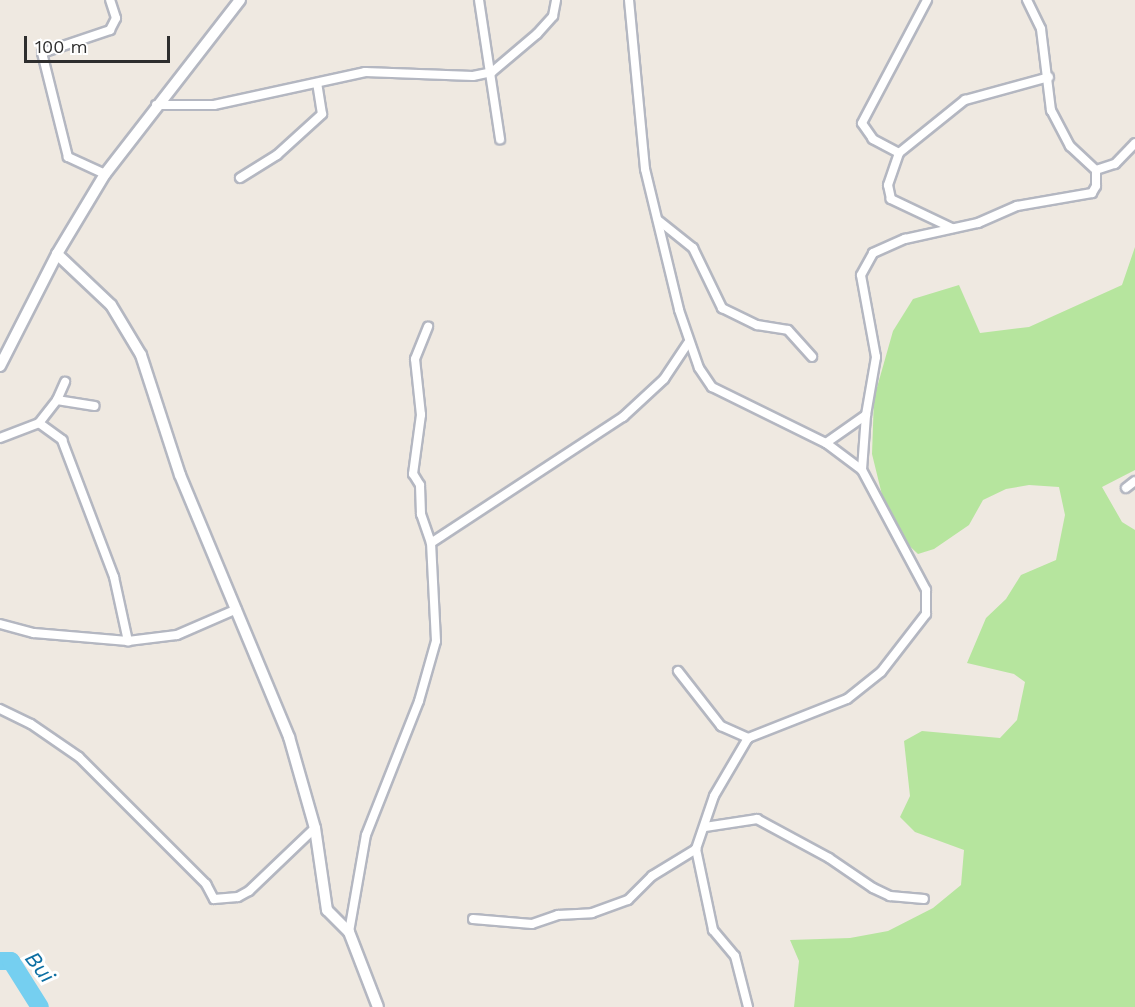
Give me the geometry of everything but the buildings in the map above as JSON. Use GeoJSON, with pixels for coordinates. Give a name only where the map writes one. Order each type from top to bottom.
{"type":"FeatureCollection","features":[{"type":"Feature","properties":{"kind":"street"},"geometry":{"type":"LineString","coordinates":[[105,174],[68,157],[42,53],[110,30],[116,18],[110,0]]}},
{"type":"Feature","properties":{"kind":"street"},"geometry":{"type":"LineString","coordinates":[[0,366],[57,254],[105,174],[156,105],[240,0]]}},
{"type":"Feature","properties":{"kind":"street"},"geometry":{"type":"LineString","coordinates":[[479,0],[492,72],[500,139]]}},
{"type":"Feature","properties":{"kind":"street"},"geometry":{"type":"LineString","coordinates":[[156,105],[214,105],[379,71],[456,78],[492,72],[537,34],[553,16],[556,0]]}},
{"type":"Feature","properties":{"kind":"street"},"geometry":{"type":"LineString","coordinates":[[629,0],[645,169],[688,343],[712,387],[826,443],[862,470],[926,590],[926,614],[903,649],[864,688],[838,703],[748,738],[724,774],[696,849],[713,930],[735,956],[748,1007]]}},
{"type":"Feature","properties":{"kind":"street"},"geometry":{"type":"LineString","coordinates":[[899,153],[873,139],[862,123],[927,0]]}},
{"type":"Feature","properties":{"kind":"street"},"geometry":{"type":"LineString","coordinates":[[862,470],[866,415],[876,357],[861,290],[865,263],[873,253],[905,239],[953,228],[1033,202],[1092,193],[1096,186],[1096,170],[1070,146],[1051,110],[1049,77],[1041,29],[1027,0]]}},
{"type":"Feature","properties":{"kind":"street"},"geometry":{"type":"LineString","coordinates":[[953,228],[891,199],[888,185],[899,153],[965,100],[1049,77]]}},
{"type":"Feature","properties":{"kind":"street"},"geometry":{"type":"LineString","coordinates":[[240,178],[277,155],[322,114],[317,83]]}},
{"type":"Feature","properties":{"kind":"street"},"geometry":{"type":"LineString","coordinates":[[1096,170],[1115,164],[1135,143]]}},
{"type":"Feature","properties":{"kind":"street"},"geometry":{"type":"LineString","coordinates":[[657,219],[693,248],[722,308],[757,325],[788,330],[812,357]]}},
{"type":"Feature","properties":{"kind":"street"},"geometry":{"type":"LineString","coordinates":[[57,254],[111,306],[141,355],[180,475],[290,737],[315,828],[327,910],[349,932],[378,1007]]}},
{"type":"Feature","properties":{"kind":"street"},"geometry":{"type":"LineString","coordinates":[[349,932],[366,835],[419,700],[436,641],[431,543],[421,513],[420,485],[413,474],[421,415],[415,359],[428,326]]}},
{"type":"Feature","properties":{"kind":"street"},"geometry":{"type":"LineString","coordinates":[[431,543],[622,417],[664,379],[688,343]]}},
{"type":"Feature","properties":{"kind":"street"},"geometry":{"type":"LineString","coordinates":[[0,438],[39,423],[57,400],[65,382]]}},
{"type":"Feature","properties":{"kind":"street"},"geometry":{"type":"LineString","coordinates":[[57,400],[95,406]]}},
{"type":"Feature","properties":{"kind":"street"},"geometry":{"type":"LineString","coordinates":[[826,443],[866,415]]}},
{"type":"Feature","properties":{"kind":"street"},"geometry":{"type":"LineString","coordinates":[[39,423],[62,440],[114,578],[128,641]]}},
{"type":"Feature","properties":{"kind":"street"},"geometry":{"type":"LineString","coordinates":[[1126,488],[1135,481]]}},
{"type":"Feature","properties":{"kind":"street"},"geometry":{"type":"LineString","coordinates":[[0,624],[34,633],[128,641],[177,635],[237,609]]}},
{"type":"Feature","properties":{"kind":"street"},"geometry":{"type":"LineString","coordinates":[[678,671],[721,726],[748,738]]}},
{"type":"Feature","properties":{"kind":"street"},"geometry":{"type":"LineString","coordinates":[[0,709],[31,724],[79,757],[206,884],[214,899],[238,897],[249,891],[315,828]]}},
{"type":"Feature","properties":{"kind":"street"},"geometry":{"type":"LineString","coordinates":[[705,827],[757,819],[829,858],[873,888],[907,899],[924,898]]}},
{"type":"Feature","properties":{"kind":"street"},"geometry":{"type":"LineString","coordinates":[[473,919],[532,924],[558,915],[592,913],[628,900],[652,876],[696,849]]}},
{"type":"Feature","properties":{"kind":"green space"},"geometry":{"type":"Polygon","coordinates":[[[1135,247],[1135,470],[1102,487],[1122,522],[1135,530],[1135,1007],[794,1007],[799,961],[790,940],[850,938],[888,931],[933,908],[961,885],[964,850],[915,832],[900,817],[910,796],[904,741],[922,731],[1000,738],[1017,720],[1025,682],[1014,674],[967,663],[986,618],[1006,599],[1021,575],[1056,560],[1065,515],[1059,487],[1029,485],[1006,489],[983,500],[969,525],[934,549],[918,554],[901,538],[883,499],[872,454],[874,398],[893,331],[913,299],[959,285],[980,333],[1029,327],[1122,285],[1135,247]]]}},
{"type":"Feature","properties":{"kind":"waterway","name":"Bui"},"geometry":{"type":"LineString","coordinates":[[0,961],[11,961],[40,1007]]}}]}
